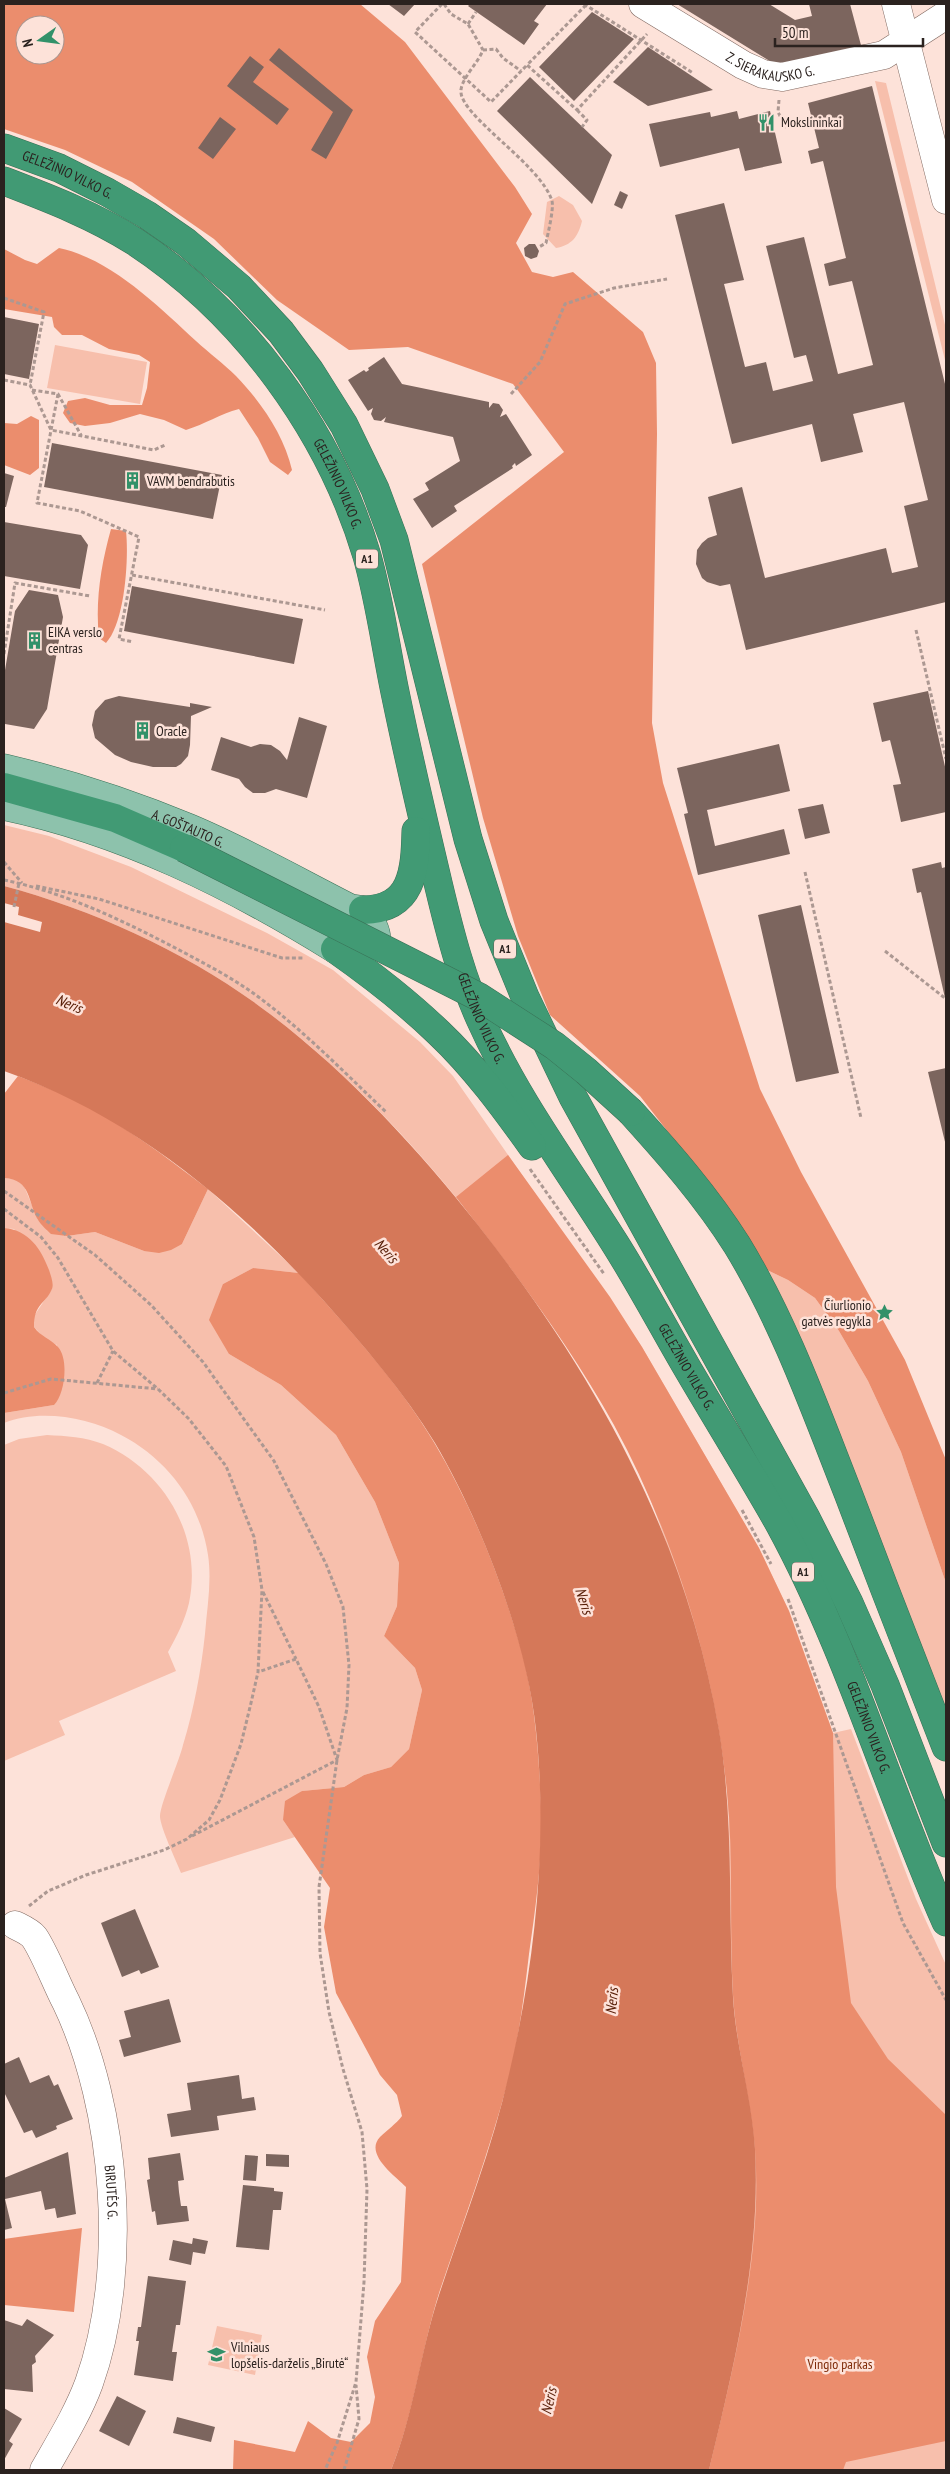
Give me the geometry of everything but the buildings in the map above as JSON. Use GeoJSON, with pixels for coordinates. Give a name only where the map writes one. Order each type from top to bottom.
{"type":"FeatureCollection","features":[{"type":"Feature","properties":{"kind":"highway","name":"GELEŽINIO VILKO G."},"geometry":{"type":"LineString","coordinates":[[4,148],[59,168],[107,192],[147,215],[186,242],[239,287],[281,332],[310,372],[344,425],[374,489],[394,540],[468,839],[494,921],[525,996],[572,1098],[806,1518],[849,1603],[885,1685],[946,1844]]}},
{"type":"Feature","properties":{"kind":"highway","name":"GELEŽINIO VILKO G."},"geometry":{"type":"LineString","coordinates":[[4,181],[93,218],[167,265],[215,307],[256,351],[286,391],[320,445],[347,501],[366,554],[416,792],[454,948],[481,1023],[509,1076],[550,1145],[615,1244],[780,1526],[821,1609],[856,1689],[924,1871],[946,1922]]}},
{"type":"Feature","properties":{"kind":"highway"},"geometry":{"type":"LineString","coordinates":[[4,787],[116,818],[184,848],[479,997],[555,1046],[631,1112],[686,1173],[714,1209],[774,1313],[819,1419],[946,1747]]}},
{"type":"Feature","properties":{"kind":"highway"},"geometry":{"type":"LineString","coordinates":[[362,910],[375,910],[387,906],[397,900],[406,890],[415,866],[416,792]]}},
{"type":"Feature","properties":{"kind":"highway"},"geometry":{"type":"LineString","coordinates":[[335,949],[381,982],[440,1034],[506,1109],[545,1164],[615,1244]]}},
{"type":"Feature","properties":{"kind":"main road","name":"A. GOŠTAUTO G."},"geometry":{"type":"LineString","coordinates":[[4,768],[58,781],[139,808],[190,829],[350,908],[362,910]]}},
{"type":"Feature","properties":{"kind":"main road"},"geometry":{"type":"LineString","coordinates":[[4,806],[43,814],[140,846],[214,880],[335,949],[355,953],[372,946],[376,937],[374,925],[362,910]]}},
{"type":"Feature","properties":{"kind":"street","name":"Z. SIERAKAUSKO G."},"geometry":{"type":"LineString","coordinates":[[643,4],[743,65],[763,74],[782,77],[884,54],[946,14]]}},
{"type":"Feature","properties":{"kind":"street"},"geometry":{"type":"LineString","coordinates":[[896,4],[946,200]]}},
{"type":"Feature","properties":{"kind":"street","name":"BIRUTĖS G."},"geometry":{"type":"LineString","coordinates":[[15,1925],[34,1936],[75,2021],[85,2050],[104,2128],[115,2226],[106,2320],[89,2383],[44,2470]]}},
{"type":"Feature","properties":{"kind":"path"},"geometry":{"type":"LineString","coordinates":[[539,247],[546,243],[552,201],[540,180],[518,154],[466,108],[460,96],[461,87],[466,79],[479,62],[483,50],[468,24],[452,14],[443,4],[415,32],[466,79],[491,102],[585,4],[693,73]]}},
{"type":"Feature","properties":{"kind":"path"},"geometry":{"type":"LineString","coordinates":[[468,24],[476,12]]}},
{"type":"Feature","properties":{"kind":"path"},"geometry":{"type":"LineString","coordinates":[[577,110],[643,41]]}},
{"type":"Feature","properties":{"kind":"path"},"geometry":{"type":"LineString","coordinates":[[483,50],[496,49],[506,61],[521,71]]}},
{"type":"Feature","properties":{"kind":"path"},"geometry":{"type":"LineString","coordinates":[[528,65],[587,120],[582,127]]}},
{"type":"Feature","properties":{"kind":"path"},"geometry":{"type":"LineString","coordinates":[[782,77],[778,112],[786,128]]}},
{"type":"Feature","properties":{"kind":"path"},"geometry":{"type":"LineString","coordinates":[[511,394],[540,362],[565,304],[614,288],[667,279]]}},
{"type":"Feature","properties":{"kind":"path"},"geometry":{"type":"LineString","coordinates":[[4,298],[44,312],[30,385],[51,430]]}},
{"type":"Feature","properties":{"kind":"path"},"geometry":{"type":"LineString","coordinates":[[4,380],[30,385]]}},
{"type":"Feature","properties":{"kind":"path"},"geometry":{"type":"LineString","coordinates":[[32,390],[58,394]]}},
{"type":"Feature","properties":{"kind":"path"},"geometry":{"type":"LineString","coordinates":[[58,394],[37,503],[80,511],[139,537],[119,639],[133,642]]}},
{"type":"Feature","properties":{"kind":"path"},"geometry":{"type":"LineString","coordinates":[[58,394],[81,436]]}},
{"type":"Feature","properties":{"kind":"path"},"geometry":{"type":"LineString","coordinates":[[51,430],[154,450],[165,445]]}},
{"type":"Feature","properties":{"kind":"path"},"geometry":{"type":"LineString","coordinates":[[132,575],[325,610]]}},
{"type":"Feature","properties":{"kind":"path"},"geometry":{"type":"LineString","coordinates":[[4,654],[15,583],[90,596]]}},
{"type":"Feature","properties":{"kind":"path"},"geometry":{"type":"LineString","coordinates":[[916,630],[946,759]]}},
{"type":"Feature","properties":{"kind":"path"},"geometry":{"type":"LineString","coordinates":[[4,862],[21,883],[90,907],[145,932],[214,969],[262,1000],[301,1031],[386,1112]]}},
{"type":"Feature","properties":{"kind":"path"},"geometry":{"type":"LineString","coordinates":[[805,872],[861,1118]]}},
{"type":"Feature","properties":{"kind":"path"},"geometry":{"type":"LineString","coordinates":[[4,880],[99,899],[282,958],[309,958]]}},
{"type":"Feature","properties":{"kind":"path"},"geometry":{"type":"LineString","coordinates":[[14,907],[21,883]]}},
{"type":"Feature","properties":{"kind":"path"},"geometry":{"type":"LineString","coordinates":[[884,951],[946,999]]}},
{"type":"Feature","properties":{"kind":"path"},"geometry":{"type":"LineString","coordinates":[[524,1161],[608,1280]]}},
{"type":"Feature","properties":{"kind":"path"},"geometry":{"type":"LineString","coordinates":[[4,1191],[95,1255],[151,1305],[203,1362],[274,1461],[326,1564],[343,1607],[349,1665],[347,1708],[337,1760],[319,1887],[320,1953],[331,2021],[362,2132],[368,2189],[364,2282],[356,2382],[359,2419],[344,2470]]}},
{"type":"Feature","properties":{"kind":"path"},"geometry":{"type":"LineString","coordinates":[[4,1209],[41,1236],[58,1258],[113,1351],[158,1389],[195,1425],[226,1466],[254,1537],[262,1590],[258,1672],[241,1744],[220,1800],[209,1820],[187,1839]]}},
{"type":"Feature","properties":{"kind":"path"},"geometry":{"type":"LineString","coordinates":[[97,1383],[113,1351]]}},
{"type":"Feature","properties":{"kind":"path"},"geometry":{"type":"LineString","coordinates":[[4,1392],[51,1379],[158,1389]]}},
{"type":"Feature","properties":{"kind":"path"},"geometry":{"type":"LineString","coordinates":[[738,1503],[776,1572]]}},
{"type":"Feature","properties":{"kind":"path"},"geometry":{"type":"LineString","coordinates":[[262,1590],[319,1707],[337,1760]]}},
{"type":"Feature","properties":{"kind":"path"},"geometry":{"type":"LineString","coordinates":[[785,1590],[903,1923],[946,2000]]}},
{"type":"Feature","properties":{"kind":"path"},"geometry":{"type":"LineString","coordinates":[[258,1672],[296,1658]]}},
{"type":"Feature","properties":{"kind":"path"},"geometry":{"type":"LineString","coordinates":[[15,1925],[33,1902],[48,1891],[86,1875],[164,1850],[337,1760]]}},
{"type":"Feature","properties":{"kind":"path"},"geometry":{"type":"LineString","coordinates":[[325,2470],[337,2443],[356,2382]]}},
{"type":"Feature","properties":{"kind":"green space"},"geometry":{"type":"Polygon","coordinates":[[[4,4],[360,4],[405,42],[515,187],[532,214],[516,243],[532,272],[553,277],[573,272],[643,332],[656,363],[657,434],[652,723],[663,783],[760,1089],[801,1172],[905,1360],[946,1460],[946,1583],[901,1452],[868,1381],[839,1331],[815,1298],[788,1280],[765,1269],[700,1173],[640,1096],[550,1015],[518,936],[483,818],[422,564],[564,452],[513,384],[408,347],[349,350],[277,300],[214,239],[132,182],[65,150],[4,129],[4,4]]]}},
{"type":"Feature","properties":{"kind":"green space"},"geometry":{"type":"Polygon","coordinates":[[[875,81],[886,83],[946,329],[946,364],[875,81]]]}},
{"type":"Feature","properties":{"kind":"green space"},"geometry":{"type":"Polygon","coordinates":[[[559,196],[573,205],[582,221],[574,239],[566,245],[556,248],[543,234],[547,202],[559,196]]]}},
{"type":"Feature","properties":{"kind":"green space"},"geometry":{"type":"Polygon","coordinates":[[[59,248],[97,262],[115,273],[150,299],[227,367],[263,408],[277,432],[292,470],[288,475],[270,462],[258,438],[239,409],[186,430],[164,420],[140,414],[110,423],[85,426],[70,423],[63,413],[68,401],[85,398],[110,405],[142,405],[147,388],[150,362],[139,355],[109,349],[82,335],[62,335],[54,327],[52,317],[4,309],[4,249],[37,264],[59,248]]]}},
{"type":"Feature","properties":{"kind":"green space"},"geometry":{"type":"Polygon","coordinates":[[[55,345],[147,362],[140,404],[47,388],[55,345]]]}},
{"type":"Feature","properties":{"kind":"green space"},"geometry":{"type":"Polygon","coordinates":[[[31,416],[39,420],[39,468],[30,475],[4,465],[4,423],[17,424],[31,416]]]}},
{"type":"Feature","properties":{"kind":"green space"},"geometry":{"type":"Polygon","coordinates":[[[111,529],[126,531],[127,557],[124,590],[118,621],[106,643],[99,638],[98,597],[104,556],[111,529]]]}},
{"type":"Feature","properties":{"kind":"green space","name":"Vingio parkas"},"geometry":{"type":"Polygon","coordinates":[[[4,825],[49,836],[131,867],[267,933],[333,970],[420,1042],[453,1076],[642,1347],[759,1548],[789,1611],[833,1733],[851,1729],[916,1899],[946,1965],[946,2470],[709,2470],[733,2365],[746,2294],[751,2259],[756,2187],[754,2148],[741,2052],[733,1959],[727,1786],[719,1729],[668,1549],[647,1491],[607,1411],[524,1286],[468,1212],[375,1107],[306,1043],[270,1014],[209,973],[177,954],[109,922],[39,896],[4,886],[4,825]]]}},
{"type":"Feature","properties":{"kind":"green space"},"geometry":{"type":"Polygon","coordinates":[[[18,1076],[93,1109],[127,1130],[208,1189],[182,1244],[171,1250],[159,1253],[144,1251],[95,1232],[67,1236],[51,1234],[44,1227],[38,1220],[24,1187],[20,1183],[4,1178],[4,1094],[18,1076]]]}},
{"type":"Feature","properties":{"kind":"green space","name":"Vingio parkas"},"geometry":{"type":"Polygon","coordinates":[[[508,1155],[610,1297],[642,1347],[759,1548],[789,1611],[833,1733],[836,1887],[851,2003],[888,2059],[946,2115],[946,2441],[846,2462],[843,2470],[709,2470],[744,2311],[755,2230],[756,2189],[753,2130],[737,2034],[733,1995],[729,1817],[721,1745],[702,1650],[688,1603],[673,1557],[636,1467],[597,1395],[578,1365],[519,1280],[456,1197],[508,1155]]]}},
{"type":"Feature","properties":{"kind":"green space"},"geometry":{"type":"Polygon","coordinates":[[[4,1178],[16,1179],[24,1186],[38,1220],[67,1236],[95,1232],[144,1251],[182,1244],[208,1189],[299,1273],[253,1268],[223,1284],[229,1354],[281,1385],[336,1435],[375,1502],[399,1563],[397,1606],[384,1636],[415,1668],[422,1690],[409,1749],[391,1767],[364,1775],[344,1787],[302,1791],[283,1820],[295,1837],[181,1873],[160,1817],[187,1731],[201,1662],[209,1585],[208,1555],[204,1536],[189,1500],[179,1484],[153,1456],[121,1435],[94,1424],[63,1417],[32,1416],[4,1423],[4,1413],[54,1405],[57,1345],[45,1339],[34,1327],[34,1316],[52,1289],[14,1229],[4,1228],[4,1178]]]}},
{"type":"Feature","properties":{"kind":"green space"},"geometry":{"type":"Polygon","coordinates":[[[4,1228],[20,1232],[27,1237],[38,1248],[46,1262],[53,1287],[36,1313],[34,1327],[58,1347],[64,1360],[64,1376],[61,1393],[54,1405],[4,1413],[4,1228]]]}},
{"type":"Feature","properties":{"kind":"green space"},"geometry":{"type":"Polygon","coordinates":[[[253,1268],[299,1273],[388,1376],[421,1421],[462,1494],[496,1572],[522,1652],[536,1729],[541,1806],[540,1861],[521,2018],[515,2049],[493,2134],[433,2312],[406,2426],[391,2470],[233,2470],[234,2440],[295,2452],[308,2421],[331,2438],[351,2442],[370,2423],[375,2397],[367,2357],[375,2321],[401,2282],[406,2187],[389,2171],[378,2157],[376,2144],[380,2137],[402,2116],[397,2095],[380,2075],[336,1993],[324,1927],[330,1888],[283,1820],[285,1801],[302,1791],[344,1787],[364,1775],[391,1767],[409,1749],[422,1690],[415,1668],[384,1636],[397,1606],[399,1563],[375,1502],[336,1435],[281,1385],[229,1354],[209,1320],[223,1284],[253,1268]]]}},
{"type":"Feature","properties":{"kind":"green space"},"geometry":{"type":"Polygon","coordinates":[[[765,1269],[788,1280],[815,1298],[839,1331],[868,1381],[901,1452],[946,1583],[946,1711],[765,1269]]]}},
{"type":"Feature","properties":{"kind":"green space"},"geometry":{"type":"Polygon","coordinates":[[[47,1435],[82,1438],[103,1444],[125,1456],[144,1470],[161,1488],[174,1508],[184,1530],[190,1554],[192,1578],[189,1603],[180,1628],[168,1652],[176,1671],[59,1721],[65,1735],[4,1761],[4,1445],[19,1439],[47,1435]]]}},
{"type":"Feature","properties":{"kind":"green space"},"geometry":{"type":"Polygon","coordinates":[[[82,2228],[74,2312],[4,2305],[4,2239],[82,2228]]]}},
{"type":"Feature","properties":{"kind":"green space"},"geometry":{"type":"Polygon","coordinates":[[[217,2326],[262,2335],[255,2375],[208,2365],[217,2326]]]}},
{"type":"Feature","properties":{"kind":"water","name":"Neris"},"geometry":{"type":"Polygon","coordinates":[[[4,886],[74,908],[109,922],[177,954],[209,973],[270,1014],[299,1037],[381,1113],[431,1168],[478,1225],[521,1282],[561,1341],[598,1401],[631,1462],[660,1525],[684,1591],[704,1659],[719,1730],[724,1763],[729,1830],[733,1997],[755,2149],[756,2190],[750,2271],[728,2391],[709,2470],[391,2470],[406,2427],[432,2317],[477,2186],[502,2102],[526,1990],[537,1903],[540,1816],[536,1730],[523,1658],[512,1620],[485,1544],[469,1508],[435,1443],[410,1405],[382,1369],[323,1300],[254,1229],[177,1165],[137,1137],[94,1112],[50,1089],[4,1071],[4,886]]]}},
{"type":"Feature","properties":{"kind":"pier"},"geometry":{"type":"Polygon","coordinates":[[[4,903],[19,907],[18,915],[42,922],[40,932],[4,922],[4,903]]]}},
{"type":"Feature","properties":{"kind":"place","name":"Mokslininkai"},"geometry":{"type":"Point","coordinates":[767,122]}},
{"type":"Feature","properties":{"kind":"place","name":"VAVM bendrabutis"},"geometry":{"type":"Point","coordinates":[133,481]}},
{"type":"Feature","properties":{"kind":"place","name":"EIKA verslo centras"},"geometry":{"type":"Point","coordinates":[34,640]}},
{"type":"Feature","properties":{"kind":"place","name":"Oracle"},"geometry":{"type":"Point","coordinates":[142,731]}},
{"type":"Feature","properties":{"kind":"place","name":"Čiurlionio gatvės regykla"},"geometry":{"type":"Point","coordinates":[885,1313]}},
{"type":"Feature","properties":{"kind":"place","name":"Vilniaus lopšelis-darželis „Birutė“"},"geometry":{"type":"Point","coordinates":[217,2355]}}]}
